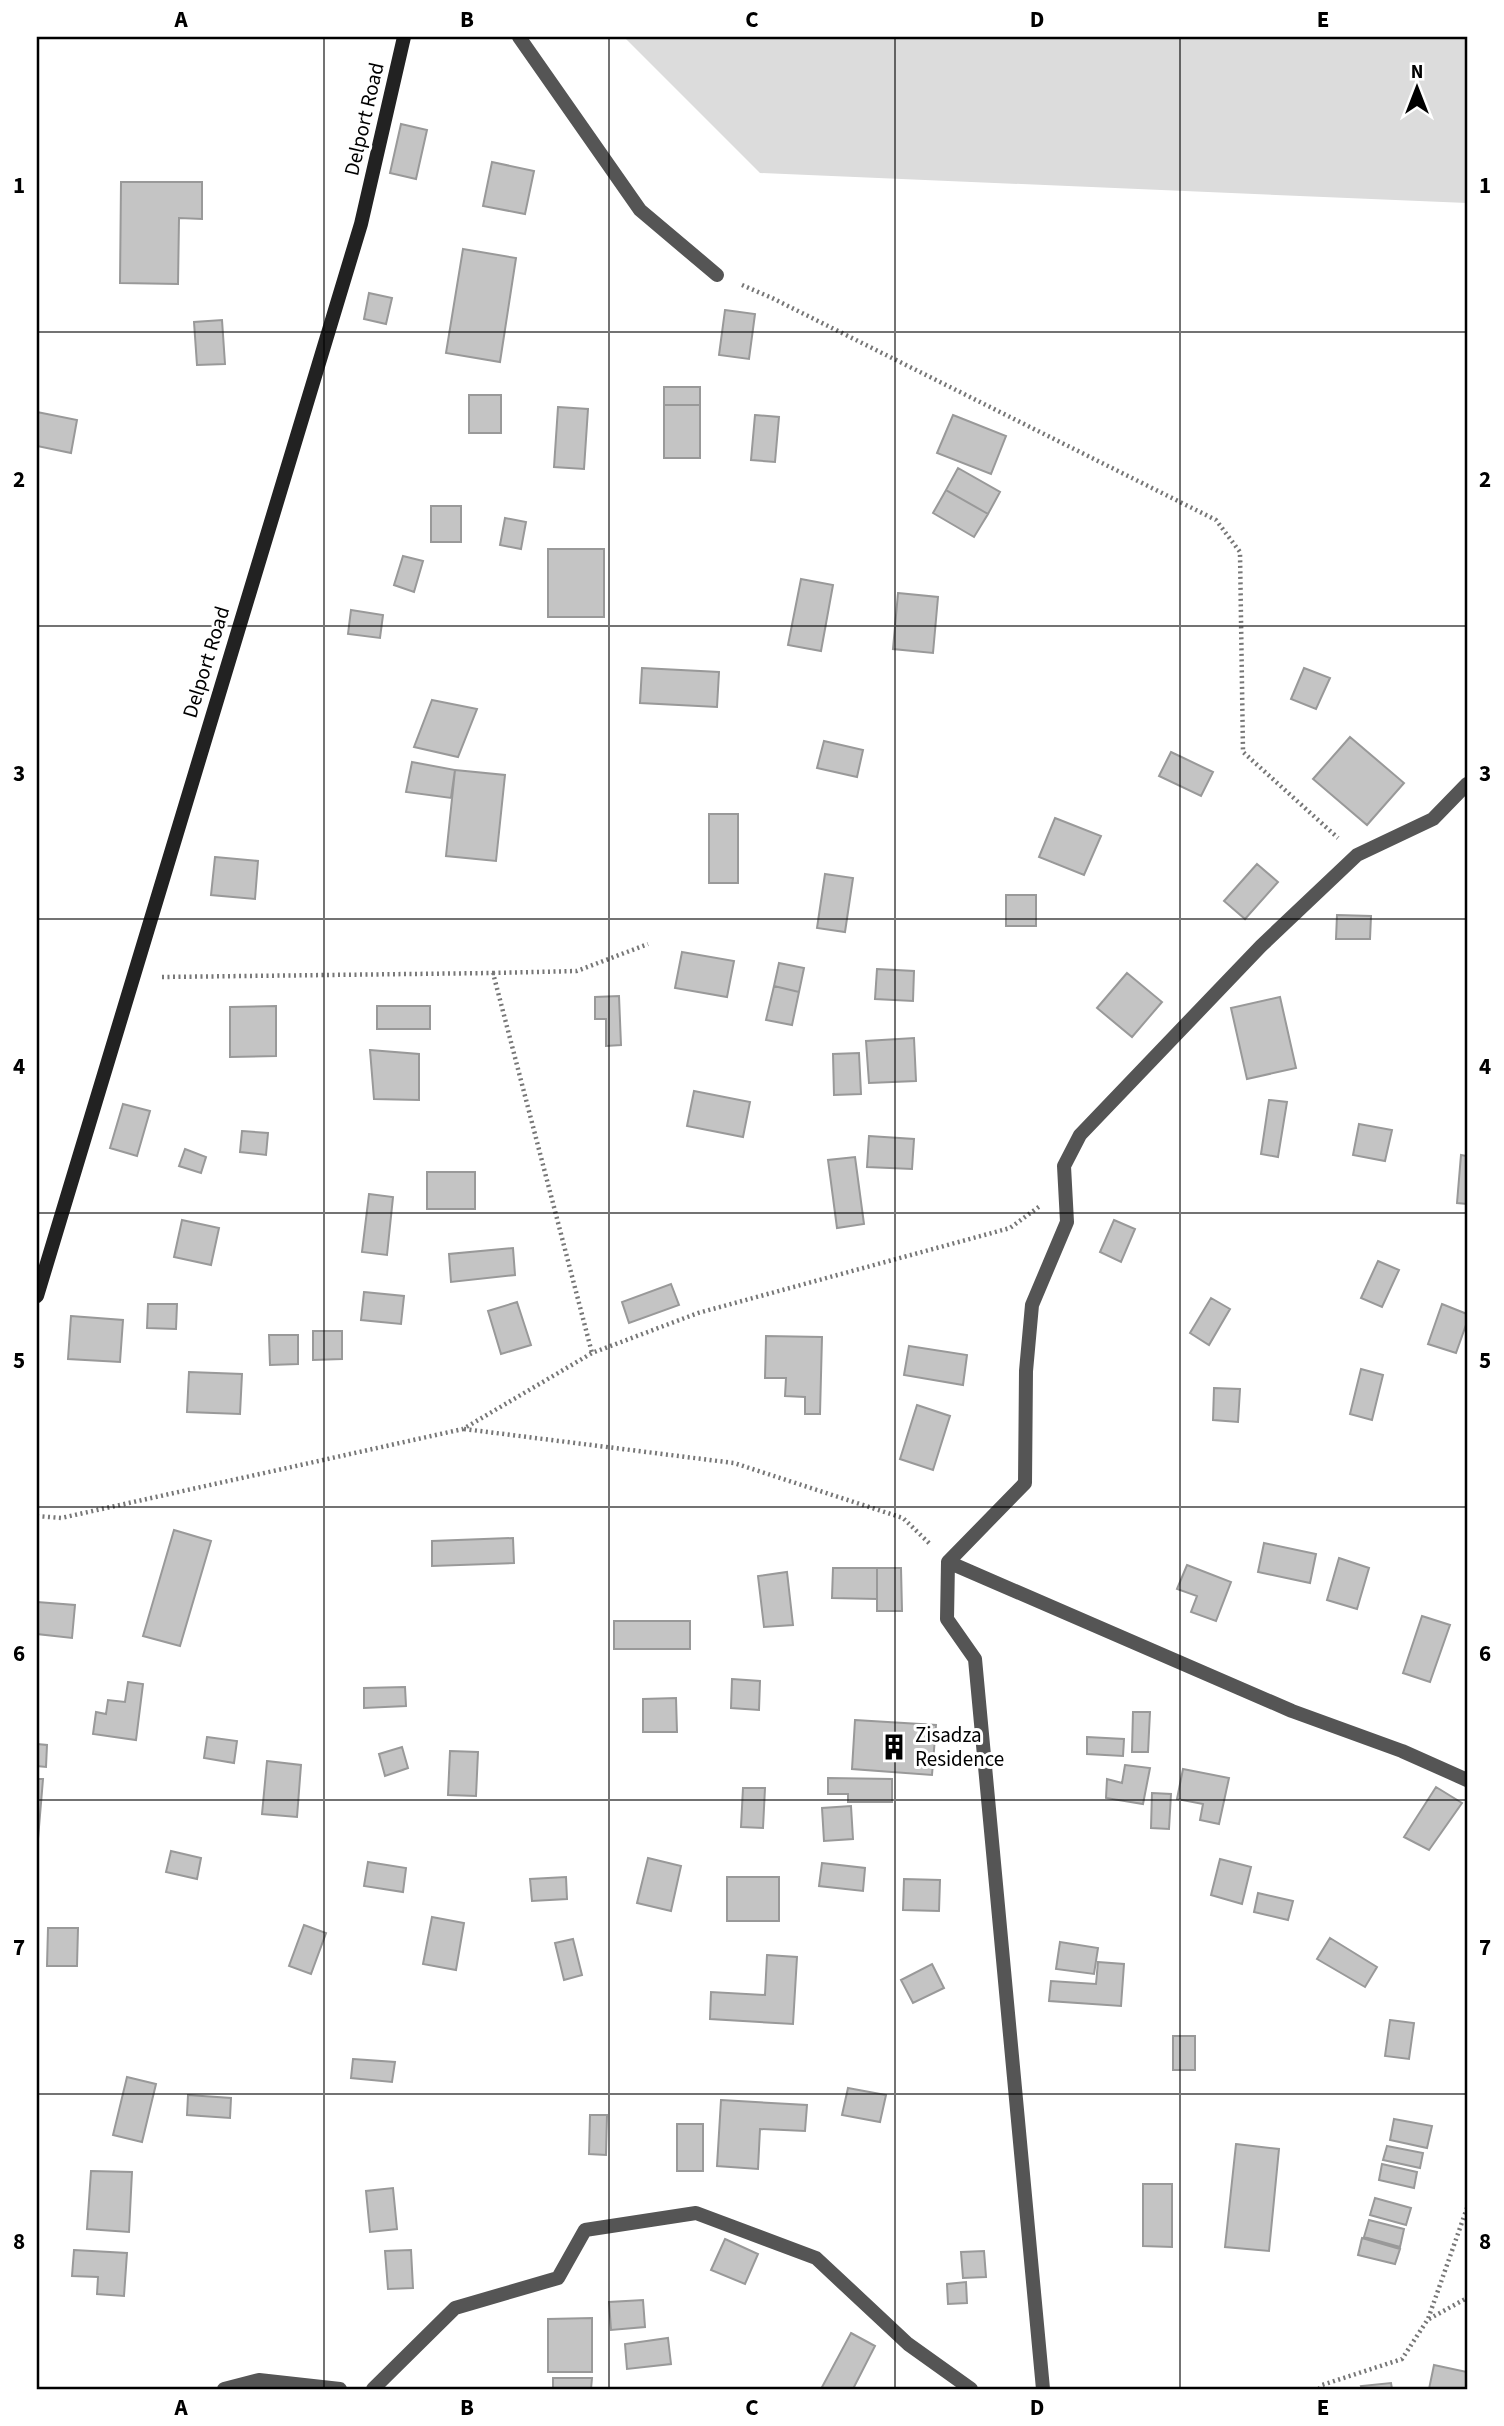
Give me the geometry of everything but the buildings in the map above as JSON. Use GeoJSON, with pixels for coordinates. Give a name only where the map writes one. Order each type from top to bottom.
{"type":"FeatureCollection","features":[{"type":"Feature","properties":{"kind":"street","name":"Delport Road"},"geometry":{"type":"LineString","coordinates":[[37,1296],[361,224],[404,37]]}},
{"type":"Feature","properties":{"kind":"street"},"geometry":{"type":"LineString","coordinates":[[519,37],[640,210],[717,275]]}},
{"type":"Feature","properties":{"kind":"street"},"geometry":{"type":"LineString","coordinates":[[1043,2389],[975,1659],[947,1619],[948,1562],[1025,1483],[1026,1371],[1032,1305],[1067,1222],[1064,1166],[1080,1135],[1261,946],[1357,856],[1433,819],[1467,785]]}},
{"type":"Feature","properties":{"kind":"street"},"geometry":{"type":"LineString","coordinates":[[948,1562],[1292,1711],[1402,1751],[1467,1780]]}},
{"type":"Feature","properties":{"kind":"street"},"geometry":{"type":"LineString","coordinates":[[373,2389],[454,2308],[558,2278],[585,2230],[696,2213],[816,2258],[908,2344],[971,2389]]}},
{"type":"Feature","properties":{"kind":"street"},"geometry":{"type":"LineString","coordinates":[[224,2389],[260,2380],[340,2389]]}},
{"type":"Feature","properties":{"kind":"path"},"geometry":{"type":"LineString","coordinates":[[717,275],[772,298],[1216,520],[1240,552],[1243,752],[1357,856]]}},
{"type":"Feature","properties":{"kind":"path"},"geometry":{"type":"LineString","coordinates":[[134,977],[577,971],[648,944]]}},
{"type":"Feature","properties":{"kind":"path"},"geometry":{"type":"LineString","coordinates":[[493,973],[592,1353]]}},
{"type":"Feature","properties":{"kind":"path"},"geometry":{"type":"LineString","coordinates":[[37,1516],[61,1518],[463,1429],[592,1353],[698,1313],[1010,1227],[1042,1205],[1064,1166]]}},
{"type":"Feature","properties":{"kind":"path"},"geometry":{"type":"LineString","coordinates":[[463,1429],[734,1464],[903,1518],[948,1562]]}},
{"type":"Feature","properties":{"kind":"path"},"geometry":{"type":"LineString","coordinates":[[1320,2389],[1322,2385],[1402,2359],[1428,2319],[1467,2208]]}},
{"type":"Feature","properties":{"kind":"path"},"geometry":{"type":"LineString","coordinates":[[1428,2319],[1467,2298]]}},
{"type":"Feature","properties":{"kind":"shaded area"},"geometry":{"type":"Polygon","coordinates":[[[624,37],[1467,37],[1467,203],[760,173],[624,37]]]}},
{"type":"Feature","properties":{"kind":"place","name":"Zisadza Residence"},"geometry":{"type":"Point","coordinates":[894,1747]}}]}
